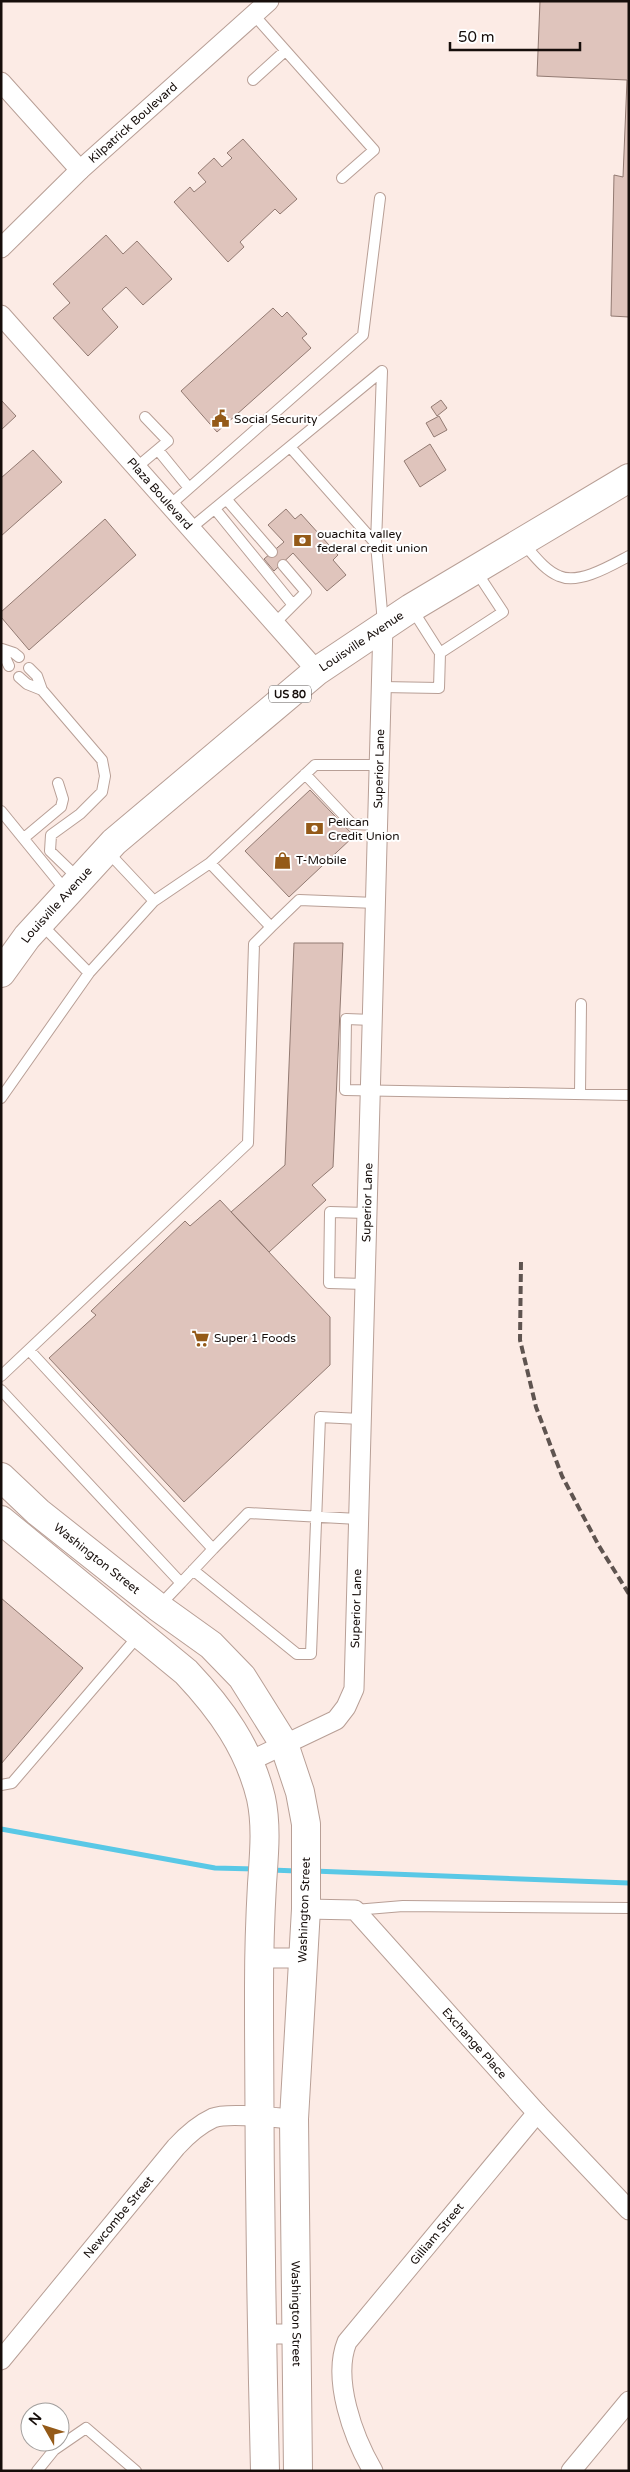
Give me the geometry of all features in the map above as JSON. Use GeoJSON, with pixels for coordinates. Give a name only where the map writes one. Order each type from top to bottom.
{"type":"FeatureCollection","features":[{"type":"Feature","properties":{"kind":"street","name":"Kilpatrick Boulevard"},"geometry":{"type":"LineString","coordinates":[[1,248],[80,170],[269,1]]}},
{"type":"Feature","properties":{"kind":"street"},"geometry":{"type":"LineString","coordinates":[[1,82],[80,170]]}},
{"type":"Feature","properties":{"kind":"street","name":"Plaza Boulevard"},"geometry":{"type":"LineString","coordinates":[[1,315],[318,671]]}},
{"type":"Feature","properties":{"kind":"street","name":"Louisville Avenue"},"geometry":{"type":"LineString","coordinates":[[2,970],[40,923],[106,850],[318,671],[383,625],[629,478]]}},
{"type":"Feature","properties":{"kind":"street","name":"Superior Lane"},"geometry":{"type":"LineString","coordinates":[[250,1761],[336,1720],[346,1706],[354,1689],[383,625]]}},
{"type":"Feature","properties":{"kind":"street","name":"Washington Street"},"geometry":{"type":"LineString","coordinates":[[1,1478],[38,1512],[158,1607],[211,1645],[242,1677],[284,1744],[300,1792],[306,1824],[306,1850],[294,2119],[298,2471]]}},
{"type":"Feature","properties":{"kind":"street"},"geometry":{"type":"LineString","coordinates":[[1,1520],[186,1672],[213,1700],[232,1728],[250,1761],[265,1822],[259,1958],[259,2116],[265,2471]]}},
{"type":"Feature","properties":{"kind":"street"},"geometry":{"type":"LineString","coordinates":[[140,1634],[158,1607]]}},
{"type":"Feature","properties":{"kind":"street"},"geometry":{"type":"LineString","coordinates":[[305,1903],[355,1910]]}},
{"type":"Feature","properties":{"kind":"street","name":"Exchange Place"},"geometry":{"type":"LineString","coordinates":[[355,1910],[537,2114],[629,2210]]}},
{"type":"Feature","properties":{"kind":"street"},"geometry":{"type":"LineString","coordinates":[[259,1958],[302,1958]]}},
{"type":"Feature","properties":{"kind":"street","name":"Gilliam Street"},"geometry":{"type":"LineString","coordinates":[[373,2471],[365,2457],[346,2405],[342,2379],[342,2356],[347,2342],[537,2114]]}},
{"type":"Feature","properties":{"kind":"street","name":"Newcombe Street"},"geometry":{"type":"LineString","coordinates":[[1,2360],[176,2147],[193,2130],[215,2117],[259,2116],[294,2119]]}},
{"type":"Feature","properties":{"kind":"street"},"geometry":{"type":"LineString","coordinates":[[262,2334],[296,2334]]}},
{"type":"Feature","properties":{"kind":"street"},"geometry":{"type":"LineString","coordinates":[[571,2471],[629,2401]]}},
{"type":"Feature","properties":{"kind":"lane"},"geometry":{"type":"LineString","coordinates":[[254,15],[374,150],[342,178]]}},
{"type":"Feature","properties":{"kind":"lane"},"geometry":{"type":"LineString","coordinates":[[253,80],[285,51]]}},
{"type":"Feature","properties":{"kind":"lane"},"geometry":{"type":"LineString","coordinates":[[170,504],[363,335],[380,198]]}},
{"type":"Feature","properties":{"kind":"lane"},"geometry":{"type":"LineString","coordinates":[[191,528],[292,448],[382,371],[376,544],[383,625]]}},
{"type":"Feature","properties":{"kind":"lane"},"geometry":{"type":"LineString","coordinates":[[137,467],[168,441],[145,417]]}},
{"type":"Feature","properties":{"kind":"lane"},"geometry":{"type":"LineString","coordinates":[[292,448],[376,544]]}},
{"type":"Feature","properties":{"kind":"lane"},"geometry":{"type":"LineString","coordinates":[[158,450],[189,488]]}},
{"type":"Feature","properties":{"kind":"lane"},"geometry":{"type":"LineString","coordinates":[[227,500],[272,552]]}},
{"type":"Feature","properties":{"kind":"lane"},"geometry":{"type":"LineString","coordinates":[[215,509],[293,605]]}},
{"type":"Feature","properties":{"kind":"lane"},"geometry":{"type":"LineString","coordinates":[[522,541],[546,568],[561,577],[581,577],[605,569],[629,556]]}},
{"type":"Feature","properties":{"kind":"lane"},"geometry":{"type":"LineString","coordinates":[[275,623],[306,592],[283,565]]}},
{"type":"Feature","properties":{"kind":"lane"},"geometry":{"type":"LineString","coordinates":[[440,652],[503,612],[475,569]]}},
{"type":"Feature","properties":{"kind":"lane"},"geometry":{"type":"LineString","coordinates":[[382,687],[439,688],[440,652],[411,608]]}},
{"type":"Feature","properties":{"kind":"lane"},"geometry":{"type":"LineString","coordinates":[[2,649],[19,657]]}},
{"type":"Feature","properties":{"kind":"lane"},"geometry":{"type":"LineString","coordinates":[[2,649],[9,666]]}},
{"type":"Feature","properties":{"kind":"lane"},"geometry":{"type":"LineString","coordinates":[[29,668],[37,676],[42,690],[102,760],[105,776],[102,792],[80,814],[51,835],[50,851],[74,886]]}},
{"type":"Feature","properties":{"kind":"lane"},"geometry":{"type":"LineString","coordinates":[[19,677],[27,684],[42,690]]}},
{"type":"Feature","properties":{"kind":"lane"},"geometry":{"type":"LineString","coordinates":[[1,1098],[89,974],[154,901],[210,863],[315,765],[380,766]]}},
{"type":"Feature","properties":{"kind":"lane"},"geometry":{"type":"LineString","coordinates":[[305,774],[352,824],[378,825]]}},
{"type":"Feature","properties":{"kind":"lane"},"geometry":{"type":"LineString","coordinates":[[24,838],[61,807],[63,799],[58,783]]}},
{"type":"Feature","properties":{"kind":"lane"},"geometry":{"type":"LineString","coordinates":[[1,811],[24,838],[74,886]]}},
{"type":"Feature","properties":{"kind":"lane"},"geometry":{"type":"LineString","coordinates":[[106,850],[154,901]]}},
{"type":"Feature","properties":{"kind":"lane"},"geometry":{"type":"LineString","coordinates":[[210,863],[272,928]]}},
{"type":"Feature","properties":{"kind":"lane"},"geometry":{"type":"LineString","coordinates":[[1,1376],[248,1143],[254,944],[299,900],[376,903]]}},
{"type":"Feature","properties":{"kind":"lane"},"geometry":{"type":"LineString","coordinates":[[40,923],[89,974]]}},
{"type":"Feature","properties":{"kind":"lane"},"geometry":{"type":"LineString","coordinates":[[580,1094],[581,1004]]}},
{"type":"Feature","properties":{"kind":"lane"},"geometry":{"type":"LineString","coordinates":[[373,1020],[346,1019],[344,1090],[629,1095]]}},
{"type":"Feature","properties":{"kind":"lane"},"geometry":{"type":"LineString","coordinates":[[365,1284],[329,1283],[330,1212],[368,1213]]}},
{"type":"Feature","properties":{"kind":"lane"},"geometry":{"type":"LineString","coordinates":[[28,1350],[213,1549]]}},
{"type":"Feature","properties":{"kind":"lane"},"geometry":{"type":"LineString","coordinates":[[1,1390],[180,1583]]}},
{"type":"Feature","properties":{"kind":"lane"},"geometry":{"type":"LineString","coordinates":[[193,1570],[297,1654],[311,1654],[320,1417],[362,1419]]}},
{"type":"Feature","properties":{"kind":"lane"},"geometry":{"type":"LineString","coordinates":[[158,1607],[248,1513],[358,1519]]}},
{"type":"Feature","properties":{"kind":"lane"},"geometry":{"type":"LineString","coordinates":[[1,1785],[12,1783],[140,1634]]}},
{"type":"Feature","properties":{"kind":"lane"},"geometry":{"type":"LineString","coordinates":[[355,1910],[403,1906],[629,1908]]}},
{"type":"Feature","properties":{"kind":"lane"},"geometry":{"type":"LineString","coordinates":[[36,2471],[54,2450],[86,2428],[125,2466],[136,2471]]}},
{"type":"Feature","properties":{"kind":"building"},"geometry":{"type":"Polygon","coordinates":[[[540,1],[629,1],[629,317],[611,316],[614,175],[623,177],[627,80],[537,76],[540,1]]]}},
{"type":"Feature","properties":{"kind":"building"},"geometry":{"type":"Polygon","coordinates":[[[243,139],[297,199],[280,214],[275,209],[240,242],[244,247],[228,262],[174,202],[190,187],[194,192],[206,182],[198,173],[214,158],[222,167],[232,158],[227,153],[243,139]]]}},
{"type":"Feature","properties":{"kind":"building"},"geometry":{"type":"Polygon","coordinates":[[[106,235],[123,254],[137,241],[172,279],[143,305],[126,287],[102,309],[118,327],[88,356],[53,318],[70,303],[53,284],[106,235]]]}},
{"type":"Feature","properties":{"kind":"building"},"geometry":{"type":"Polygon","coordinates":[[[273,308],[282,317],[287,312],[307,334],[302,338],[311,348],[217,432],[181,391],[273,308]]]}},
{"type":"Feature","properties":{"kind":"building"},"geometry":{"type":"Polygon","coordinates":[[[1,400],[16,416],[1,430],[1,400]]]}},
{"type":"Feature","properties":{"kind":"building"},"geometry":{"type":"Polygon","coordinates":[[[441,400],[447,408],[437,416],[431,407],[441,400]]]}},
{"type":"Feature","properties":{"kind":"building"},"geometry":{"type":"Polygon","coordinates":[[[439,416],[447,430],[434,437],[426,423],[439,416]]]}},
{"type":"Feature","properties":{"kind":"building"},"geometry":{"type":"Polygon","coordinates":[[[430,444],[446,470],[420,487],[404,461],[430,444]]]}},
{"type":"Feature","properties":{"kind":"building"},"geometry":{"type":"Polygon","coordinates":[[[33,450],[62,482],[1,536],[1,478],[33,450]]]}},
{"type":"Feature","properties":{"kind":"building"},"geometry":{"type":"Polygon","coordinates":[[[286,509],[295,519],[301,514],[338,555],[333,560],[346,575],[327,591],[293,553],[274,571],[264,559],[284,542],[268,525],[286,509]]]}},
{"type":"Feature","properties":{"kind":"building"},"geometry":{"type":"Polygon","coordinates":[[[105,519],[136,555],[29,650],[1,617],[1,612],[105,519]]]}},
{"type":"Feature","properties":{"kind":"building"},"geometry":{"type":"Polygon","coordinates":[[[310,790],[354,836],[289,897],[245,851],[310,790]]]}},
{"type":"Feature","properties":{"kind":"building"},"geometry":{"type":"Polygon","coordinates":[[[294,943],[343,943],[333,1167],[312,1185],[326,1200],[269,1252],[231,1212],[285,1165],[294,943]]]}},
{"type":"Feature","properties":{"kind":"building","name":"Super 1 Foods"},"geometry":{"type":"Polygon","coordinates":[[[220,1200],[330,1317],[330,1365],[184,1502],[49,1358],[96,1315],[91,1311],[185,1221],[190,1226],[220,1200]]]}},
{"type":"Feature","properties":{"kind":"building"},"geometry":{"type":"Polygon","coordinates":[[[1,1598],[83,1668],[1,1764],[1,1598]]]}},
{"type":"Feature","properties":{"kind":"waterway"},"geometry":{"type":"LineString","coordinates":[[1,1829],[215,1868],[255,1869]]}},
{"type":"Feature","properties":{"kind":"waterway"},"geometry":{"type":"LineString","coordinates":[[271,1870],[297,1871]]}},
{"type":"Feature","properties":{"kind":"waterway"},"geometry":{"type":"LineString","coordinates":[[313,1871],[629,1883]]}},
{"type":"Feature","properties":{"kind":"railway"},"geometry":{"type":"LineString","coordinates":[[521,1262],[520,1340],[536,1407],[562,1476],[599,1546],[629,1594]]}},
{"type":"Feature","properties":{"kind":"place","name":"Social Security"},"geometry":{"type":"Point","coordinates":[220,419]}},
{"type":"Feature","properties":{"kind":"place","name":"ouachita valley federal credit union"},"geometry":{"type":"Point","coordinates":[303,541]}},
{"type":"Feature","properties":{"kind":"place","name":"Pelican Credit Union"},"geometry":{"type":"Point","coordinates":[314,829]}},
{"type":"Feature","properties":{"kind":"place","name":"T-Mobile"},"geometry":{"type":"Point","coordinates":[282,860]}},
{"type":"Feature","properties":{"kind":"place","name":"Super 1 Foods"},"geometry":{"type":"Point","coordinates":[200,1338]}}]}
